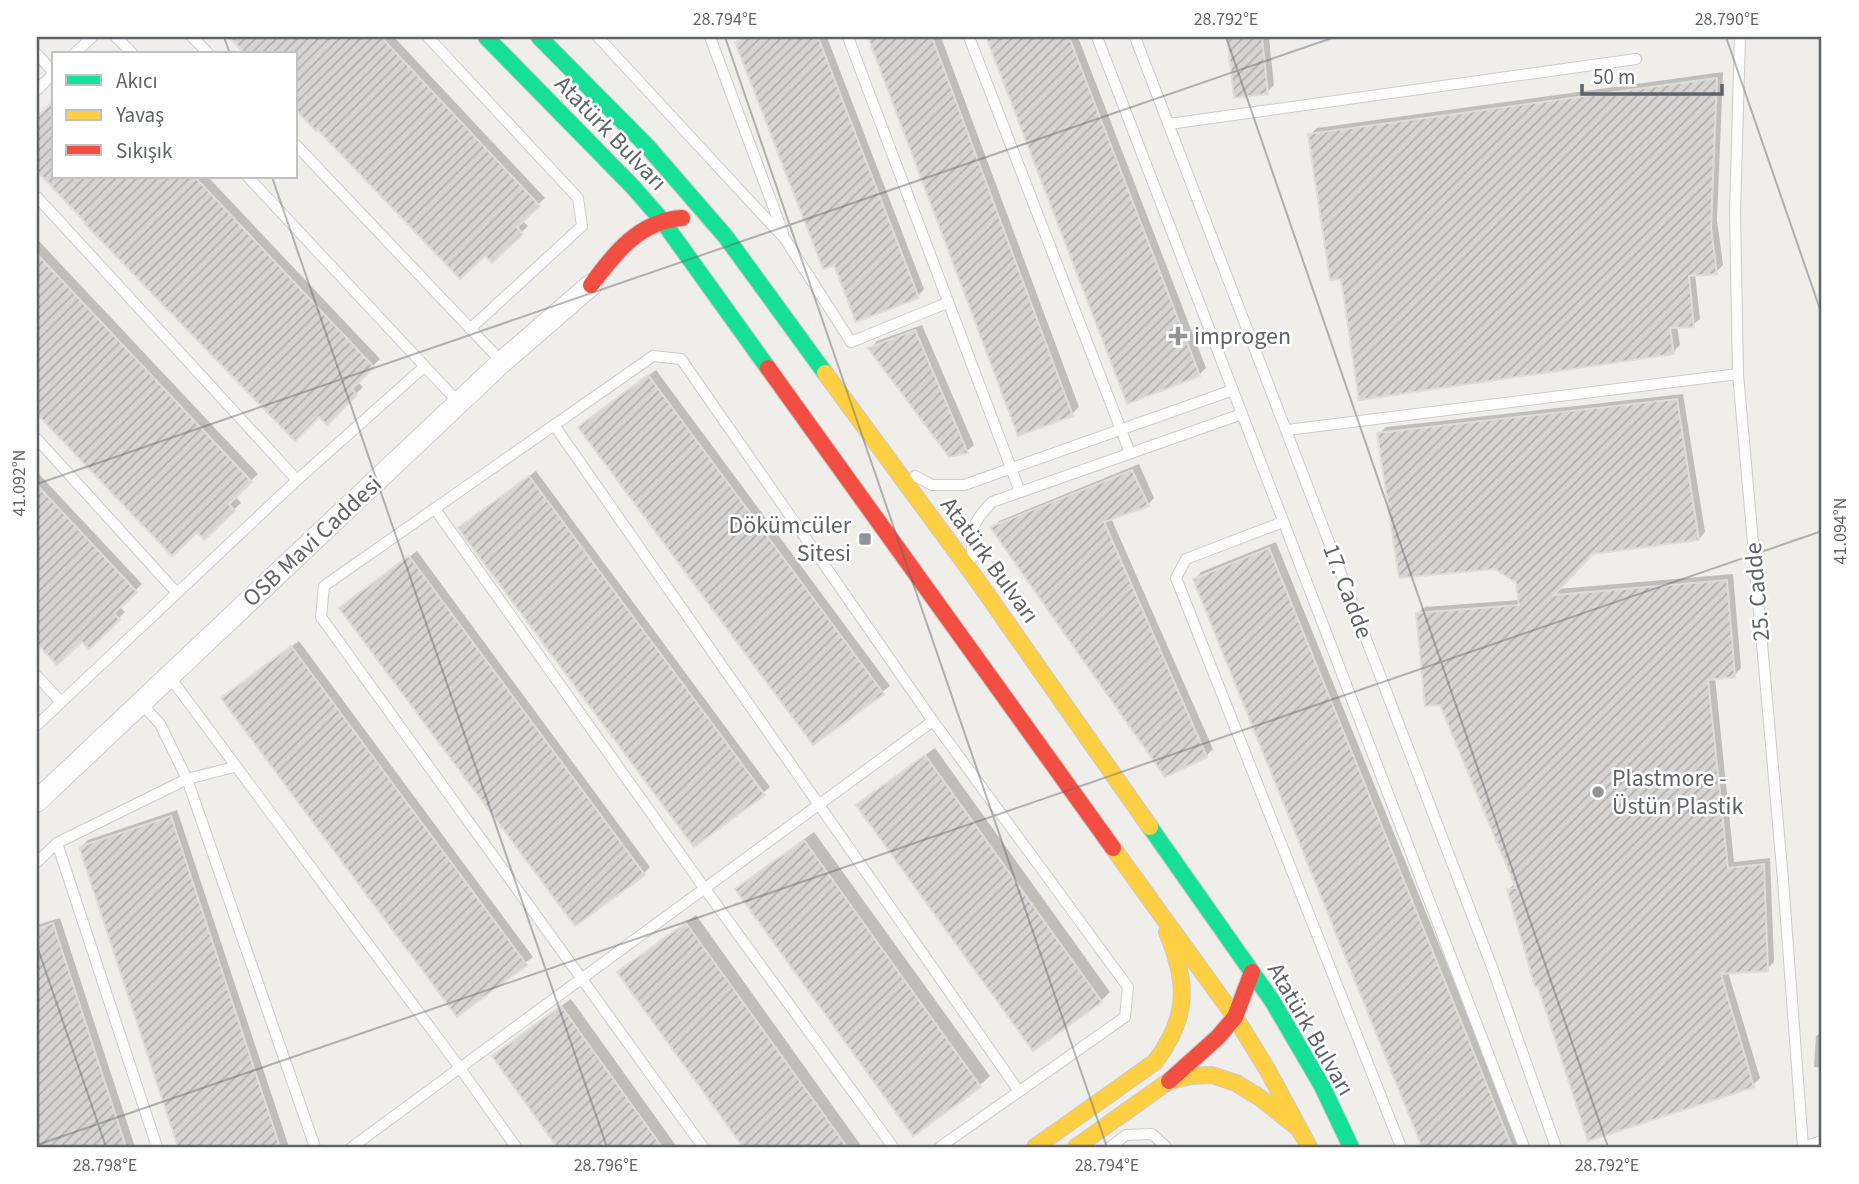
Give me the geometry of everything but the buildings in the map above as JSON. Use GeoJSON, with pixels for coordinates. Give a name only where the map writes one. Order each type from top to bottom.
{"type":"FeatureCollection","features":[{"type":"Feature","properties":{"kind":"main road","name":"Atatürk Bulvarı"},"geometry":{"type":"LineString","coordinates":[[486,37],[661,219],[1235,1017],[1309,1147]]}},
{"type":"Feature","properties":{"kind":"main road","name":"Atatürk Bulvarı"},"geometry":{"type":"LineString","coordinates":[[539,37],[648,147],[726,236],[893,464],[1280,1012],[1322,1086],[1350,1147]]}},
{"type":"Feature","properties":{"kind":"main road"},"geometry":{"type":"LineString","coordinates":[[591,285],[611,258],[640,232],[661,219],[687,218],[726,236]]}},
{"type":"Feature","properties":{"kind":"main road"},"geometry":{"type":"LineString","coordinates":[[667,251],[689,257]]}},
{"type":"Feature","properties":{"kind":"main road"},"geometry":{"type":"LineString","coordinates":[[591,285],[630,261]]}},
{"type":"Feature","properties":{"kind":"main road"},"geometry":{"type":"LineString","coordinates":[[1035,1147],[1155,1062],[1169,1045],[1182,1011],[1184,994],[1175,950],[1155,906]]}},
{"type":"Feature","properties":{"kind":"main road"},"geometry":{"type":"LineString","coordinates":[[1076,1147],[1169,1081],[1218,1037],[1235,1017],[1252,972]]}},
{"type":"Feature","properties":{"kind":"main road"},"geometry":{"type":"LineString","coordinates":[[1169,1081],[1212,1075],[1236,1083],[1259,1097],[1301,1130]]}},
{"type":"Feature","properties":{"kind":"street","name":"OSB Mavi Caddesi"},"geometry":{"type":"LineString","coordinates":[[37,801],[502,362],[591,285]]}},
{"type":"Feature","properties":{"kind":"lane"},"geometry":{"type":"LineString","coordinates":[[76,52],[92,37]]}},
{"type":"Feature","properties":{"kind":"lane"},"geometry":{"type":"LineString","coordinates":[[116,37],[131,52]]}},
{"type":"Feature","properties":{"kind":"lane"},"geometry":{"type":"LineString","coordinates":[[192,37],[207,52]]}},
{"type":"Feature","properties":{"kind":"lane"},"geometry":{"type":"LineString","coordinates":[[428,37],[578,198],[582,226],[470,329]]}},
{"type":"Feature","properties":{"kind":"lane"},"geometry":{"type":"LineString","coordinates":[[598,37],[785,239],[850,342],[947,303]]}},
{"type":"Feature","properties":{"kind":"lane"},"geometry":{"type":"LineString","coordinates":[[710,37],[785,239]]}},
{"type":"Feature","properties":{"kind":"lane"},"geometry":{"type":"LineString","coordinates":[[848,37],[1020,492]]}},
{"type":"Feature","properties":{"kind":"lane"},"geometry":{"type":"LineString","coordinates":[[970,37],[1130,453]]}},
{"type":"Feature","properties":{"kind":"lane"},"geometry":{"type":"LineString","coordinates":[[1097,37],[1524,1147]]}},
{"type":"Feature","properties":{"kind":"lane","name":"17. Cadde"},"geometry":{"type":"LineString","coordinates":[[1135,37],[1492,967],[1556,1147]]}},
{"type":"Feature","properties":{"kind":"lane","name":"25. Cadde"},"geometry":{"type":"LineString","coordinates":[[1740,37],[1735,212],[1738,374],[1785,906],[1802,1147]]}},
{"type":"Feature","properties":{"kind":"lane"},"geometry":{"type":"LineString","coordinates":[[37,54],[52,71]]}},
{"type":"Feature","properties":{"kind":"lane"},"geometry":{"type":"LineString","coordinates":[[1169,124],[1636,59]]}},
{"type":"Feature","properties":{"kind":"lane"},"geometry":{"type":"LineString","coordinates":[[37,90],[52,75]]}},
{"type":"Feature","properties":{"kind":"lane"},"geometry":{"type":"LineString","coordinates":[[298,147],[502,362]]}},
{"type":"Feature","properties":{"kind":"lane"},"geometry":{"type":"LineString","coordinates":[[249,178],[459,403]]}},
{"type":"Feature","properties":{"kind":"lane"},"geometry":{"type":"LineString","coordinates":[[37,197],[297,480]]}},
{"type":"Feature","properties":{"kind":"lane"},"geometry":{"type":"LineString","coordinates":[[703,1147],[321,617],[324,586],[653,356],[681,359],[933,721],[1128,987],[1125,1017],[940,1147]]}},
{"type":"Feature","properties":{"kind":"lane"},"geometry":{"type":"LineString","coordinates":[[37,725],[297,480],[425,366]]}},
{"type":"Feature","properties":{"kind":"lane"},"geometry":{"type":"LineString","coordinates":[[1287,430],[1738,374]]}},
{"type":"Feature","properties":{"kind":"lane"},"geometry":{"type":"LineString","coordinates":[[893,464],[932,485],[964,485],[1233,390]]}},
{"type":"Feature","properties":{"kind":"lane"},"geometry":{"type":"LineString","coordinates":[[977,580],[970,542],[976,518],[992,502],[1242,414]]}},
{"type":"Feature","properties":{"kind":"lane"},"geometry":{"type":"LineString","coordinates":[[554,425],[1018,1090]]}},
{"type":"Feature","properties":{"kind":"lane"},"geometry":{"type":"LineString","coordinates":[[37,439],[176,592]]}},
{"type":"Feature","properties":{"kind":"lane"},"geometry":{"type":"LineString","coordinates":[[435,509],[705,889],[893,1147]]}},
{"type":"Feature","properties":{"kind":"lane"},"geometry":{"type":"LineString","coordinates":[[1283,522],[1186,559],[1176,578],[1401,1147]]}},
{"type":"Feature","properties":{"kind":"lane"},"geometry":{"type":"LineString","coordinates":[[37,676],[61,702]]}},
{"type":"Feature","properties":{"kind":"lane"},"geometry":{"type":"LineString","coordinates":[[169,676],[516,1147]]}},
{"type":"Feature","properties":{"kind":"lane"},"geometry":{"type":"LineString","coordinates":[[141,703],[160,724],[187,779],[315,1147]]}},
{"type":"Feature","properties":{"kind":"lane"},"geometry":{"type":"LineString","coordinates":[[352,1147],[933,721]]}},
{"type":"Feature","properties":{"kind":"lane"},"geometry":{"type":"LineString","coordinates":[[37,862],[57,843],[187,779],[234,767]]}},
{"type":"Feature","properties":{"kind":"lane"},"geometry":{"type":"LineString","coordinates":[[57,843],[157,1147]]}},
{"type":"Feature","properties":{"kind":"lane"},"geometry":{"type":"LineString","coordinates":[[1110,1147],[1126,1135],[1152,1134],[1166,1147]]}},
{"type":"Feature","properties":{"kind":"lane"},"geometry":{"type":"LineString","coordinates":[[1802,1147],[1822,1141]]}},
{"type":"Feature","properties":{"kind":"traffic: fast"},"geometry":{"type":"LineString","coordinates":[[486,37],[661,219],[768,368]]}},
{"type":"Feature","properties":{"kind":"traffic: fast"},"geometry":{"type":"LineString","coordinates":[[539,37],[648,147],[726,237],[825,373]]}},
{"type":"Feature","properties":{"kind":"traffic: fast"},"geometry":{"type":"LineString","coordinates":[[1150,827],[1273,1002],[1322,1086],[1351,1147]]}},
{"type":"Feature","properties":{"kind":"traffic: slow"},"geometry":{"type":"LineString","coordinates":[[825,373],[977,580],[1150,827]]}},
{"type":"Feature","properties":{"kind":"traffic: slow"},"geometry":{"type":"LineString","coordinates":[[1113,848],[1235,1017],[1309,1147]]}},
{"type":"Feature","properties":{"kind":"traffic: slow"},"geometry":{"type":"LineString","coordinates":[[1035,1147],[1155,1062],[1166,1046],[1174,1030],[1182,999],[1179,968],[1167,932]]}},
{"type":"Feature","properties":{"kind":"traffic: slow"},"geometry":{"type":"LineString","coordinates":[[1076,1147],[1169,1081],[1191,1076],[1212,1075],[1236,1083],[1259,1097],[1297,1127]]}},
{"type":"Feature","properties":{"kind":"traffic: jam"},"geometry":{"type":"LineString","coordinates":[[591,285],[609,261],[641,232],[667,220],[682,218]]}},
{"type":"Feature","properties":{"kind":"traffic: jam"},"geometry":{"type":"LineString","coordinates":[[768,368],[1113,848]]}},
{"type":"Feature","properties":{"kind":"traffic: jam"},"geometry":{"type":"LineString","coordinates":[[1169,1081],[1218,1037],[1235,1017],[1252,972]]}},
{"type":"Feature","properties":{"kind":"place","name":"improgen"},"geometry":{"type":"Point","coordinates":[1178,336]}},
{"type":"Feature","properties":{"kind":"place","name":"Dökümcüler Sitesi"},"geometry":{"type":"Point","coordinates":[865,539]}},
{"type":"Feature","properties":{"kind":"place","name":"Plastmore - Üstün Plastik"},"geometry":{"type":"Point","coordinates":[1598,792]}}]}
